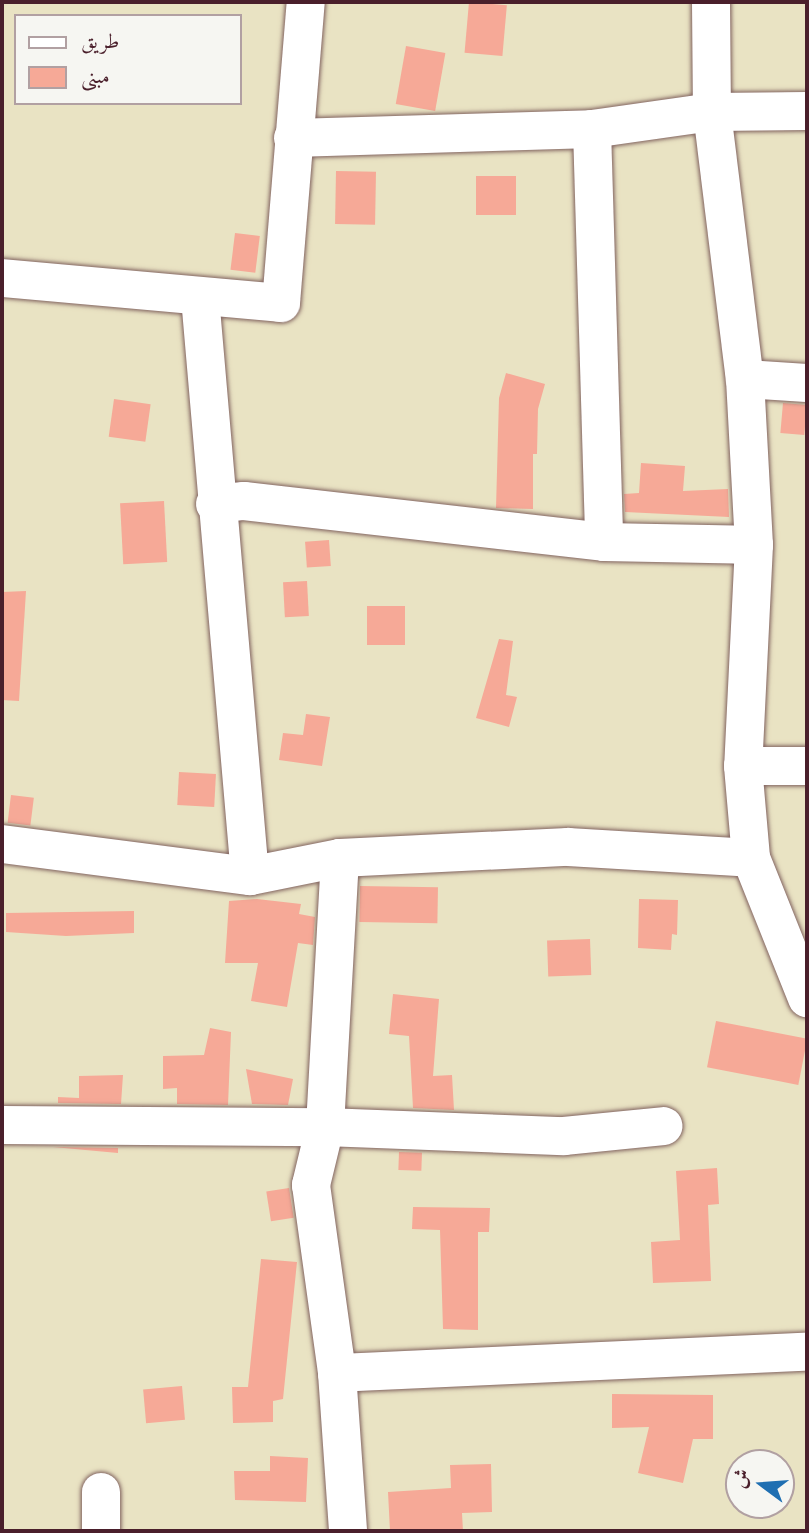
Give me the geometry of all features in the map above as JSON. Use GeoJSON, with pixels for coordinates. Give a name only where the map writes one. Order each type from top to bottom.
{"type":"FeatureCollection","features":[{"type":"Feature","properties":{"kind":"street"},"geometry":{"type":"LineString","coordinates":[[2,278],[281,303],[292,138],[306,2]]}},
{"type":"Feature","properties":{"kind":"street"},"geometry":{"type":"LineString","coordinates":[[711,2],[712,112],[745,379],[754,545],[743,766],[751,858],[807,998]]}},
{"type":"Feature","properties":{"kind":"street"},"geometry":{"type":"LineString","coordinates":[[292,138],[592,129],[712,112],[807,111]]}},
{"type":"Feature","properties":{"kind":"street"},"geometry":{"type":"LineString","coordinates":[[592,129],[604,542]]}},
{"type":"Feature","properties":{"kind":"street"},"geometry":{"type":"LineString","coordinates":[[200,297],[215,504],[250,876]]}},
{"type":"Feature","properties":{"kind":"street"},"geometry":{"type":"LineString","coordinates":[[745,379],[807,383]]}},
{"type":"Feature","properties":{"kind":"street"},"geometry":{"type":"LineString","coordinates":[[215,504],[244,500],[604,542],[754,545]]}},
{"type":"Feature","properties":{"kind":"street"},"geometry":{"type":"LineString","coordinates":[[743,766],[807,766]]}},
{"type":"Feature","properties":{"kind":"street"},"geometry":{"type":"LineString","coordinates":[[2,844],[250,876],[340,858],[568,847],[751,858]]}},
{"type":"Feature","properties":{"kind":"street"},"geometry":{"type":"LineString","coordinates":[[340,858],[325,1127],[311,1185],[337,1373],[348,1531]]}},
{"type":"Feature","properties":{"kind":"street"},"geometry":{"type":"LineString","coordinates":[[2,1125],[325,1127],[564,1136],[664,1126]]}},
{"type":"Feature","properties":{"kind":"street"},"geometry":{"type":"LineString","coordinates":[[337,1373],[807,1352]]}},
{"type":"Feature","properties":{"kind":"street"},"geometry":{"type":"LineString","coordinates":[[101,1531],[102,1492]]}},
{"type":"Feature","properties":{"kind":"building"},"geometry":{"type":"Polygon","coordinates":[[[469,2],[507,5],[502,56],[465,53],[469,2]]]}},
{"type":"Feature","properties":{"kind":"building"},"geometry":{"type":"Polygon","coordinates":[[[406,46],[445,53],[435,111],[396,104],[406,46]]]}},
{"type":"Feature","properties":{"kind":"building"},"geometry":{"type":"Polygon","coordinates":[[[336,171],[376,172],[375,225],[335,224],[336,171]]]}},
{"type":"Feature","properties":{"kind":"building"},"geometry":{"type":"Polygon","coordinates":[[[476,176],[516,176],[516,215],[476,215],[476,176]]]}},
{"type":"Feature","properties":{"kind":"building"},"geometry":{"type":"Polygon","coordinates":[[[235,233],[260,236],[255,273],[230,270],[235,233]]]}},
{"type":"Feature","properties":{"kind":"building"},"geometry":{"type":"Polygon","coordinates":[[[506,373],[545,384],[538,409],[537,454],[533,454],[533,509],[496,508],[499,398],[506,373]]]}},
{"type":"Feature","properties":{"kind":"building"},"geometry":{"type":"Polygon","coordinates":[[[114,399],[151,404],[145,442],[109,437],[114,399]]]}},
{"type":"Feature","properties":{"kind":"building"},"geometry":{"type":"Polygon","coordinates":[[[783,403],[807,405],[804,435],[780,433],[783,403]]]}},
{"type":"Feature","properties":{"kind":"building"},"geometry":{"type":"Polygon","coordinates":[[[641,463],[685,466],[683,491],[728,489],[729,517],[625,512],[624,494],[639,493],[641,463]]]}},
{"type":"Feature","properties":{"kind":"building"},"geometry":{"type":"Polygon","coordinates":[[[164,501],[167,562],[123,564],[120,503],[164,501]]]}},
{"type":"Feature","properties":{"kind":"building"},"geometry":{"type":"Polygon","coordinates":[[[329,540],[331,566],[307,568],[305,542],[329,540]]]}},
{"type":"Feature","properties":{"kind":"building"},"geometry":{"type":"Polygon","coordinates":[[[307,581],[309,616],[285,617],[283,582],[307,581]]]}},
{"type":"Feature","properties":{"kind":"building"},"geometry":{"type":"Polygon","coordinates":[[[26,591],[19,701],[2,700],[2,592],[26,591]]]}},
{"type":"Feature","properties":{"kind":"building"},"geometry":{"type":"Polygon","coordinates":[[[367,606],[405,606],[405,645],[367,645],[367,606]]]}},
{"type":"Feature","properties":{"kind":"building"},"geometry":{"type":"Polygon","coordinates":[[[499,639],[513,641],[506,695],[517,697],[509,727],[476,718],[499,639]]]}},
{"type":"Feature","properties":{"kind":"building"},"geometry":{"type":"Polygon","coordinates":[[[306,714],[330,717],[322,766],[279,760],[283,733],[303,735],[306,714]]]}},
{"type":"Feature","properties":{"kind":"building"},"geometry":{"type":"Polygon","coordinates":[[[179,772],[216,774],[214,807],[177,805],[179,772]]]}},
{"type":"Feature","properties":{"kind":"building"},"geometry":{"type":"Polygon","coordinates":[[[11,795],[34,798],[30,826],[8,823],[11,795]]]}},
{"type":"Feature","properties":{"kind":"building"},"geometry":{"type":"Polygon","coordinates":[[[360,886],[438,887],[437,923],[359,922],[360,886]]]}},
{"type":"Feature","properties":{"kind":"building"},"geometry":{"type":"Polygon","coordinates":[[[257,899],[301,904],[299,914],[315,917],[313,945],[298,943],[287,1007],[251,1001],[258,963],[225,963],[229,901],[257,899]]]}},
{"type":"Feature","properties":{"kind":"building"},"geometry":{"type":"Polygon","coordinates":[[[639,899],[678,900],[677,935],[672,934],[671,950],[638,948],[639,899]]]}},
{"type":"Feature","properties":{"kind":"building"},"geometry":{"type":"Polygon","coordinates":[[[134,911],[134,933],[66,936],[6,932],[6,913],[134,911]]]}},
{"type":"Feature","properties":{"kind":"building"},"geometry":{"type":"Polygon","coordinates":[[[590,939],[591,975],[548,976],[547,941],[590,939]]]}},
{"type":"Feature","properties":{"kind":"building"},"geometry":{"type":"Polygon","coordinates":[[[393,994],[439,999],[433,1076],[452,1075],[454,1110],[413,1108],[409,1036],[389,1034],[393,994]]]}},
{"type":"Feature","properties":{"kind":"building"},"geometry":{"type":"Polygon","coordinates":[[[716,1021],[807,1039],[798,1085],[707,1067],[716,1021]]]}},
{"type":"Feature","properties":{"kind":"building"},"geometry":{"type":"Polygon","coordinates":[[[210,1028],[231,1032],[228,1105],[177,1104],[177,1088],[163,1089],[163,1056],[204,1055],[210,1028]]]}},
{"type":"Feature","properties":{"kind":"building"},"geometry":{"type":"Polygon","coordinates":[[[246,1069],[293,1079],[288,1105],[252,1104],[246,1069]]]}},
{"type":"Feature","properties":{"kind":"building"},"geometry":{"type":"Polygon","coordinates":[[[123,1075],[121,1104],[58,1103],[58,1097],[79,1098],[79,1076],[123,1075]]]}},
{"type":"Feature","properties":{"kind":"building"},"geometry":{"type":"Polygon","coordinates":[[[53,1147],[118,1148],[118,1153],[53,1147]]]}},
{"type":"Feature","properties":{"kind":"building"},"geometry":{"type":"Polygon","coordinates":[[[399,1152],[422,1153],[421,1171],[398,1170],[399,1152]]]}},
{"type":"Feature","properties":{"kind":"building"},"geometry":{"type":"Polygon","coordinates":[[[717,1168],[719,1204],[708,1205],[711,1281],[653,1283],[651,1242],[680,1240],[676,1171],[717,1168]]]}},
{"type":"Feature","properties":{"kind":"building"},"geometry":{"type":"Polygon","coordinates":[[[289,1188],[294,1218],[271,1221],[266,1192],[289,1188]]]}},
{"type":"Feature","properties":{"kind":"building"},"geometry":{"type":"Polygon","coordinates":[[[413,1207],[490,1208],[489,1232],[478,1232],[478,1330],[443,1329],[440,1230],[412,1229],[413,1207]]]}},
{"type":"Feature","properties":{"kind":"building"},"geometry":{"type":"Polygon","coordinates":[[[261,1259],[297,1262],[283,1399],[273,1401],[273,1422],[233,1423],[232,1387],[248,1387],[261,1259]]]}},
{"type":"Feature","properties":{"kind":"building"},"geometry":{"type":"Polygon","coordinates":[[[182,1386],[185,1420],[146,1423],[143,1389],[182,1386]]]}},
{"type":"Feature","properties":{"kind":"building"},"geometry":{"type":"Polygon","coordinates":[[[612,1394],[713,1395],[713,1439],[693,1439],[683,1483],[638,1473],[649,1427],[612,1428],[612,1394]]]}},
{"type":"Feature","properties":{"kind":"building"},"geometry":{"type":"Polygon","coordinates":[[[270,1456],[308,1458],[306,1502],[235,1500],[234,1471],[270,1471],[270,1456]]]}},
{"type":"Feature","properties":{"kind":"building"},"geometry":{"type":"Polygon","coordinates":[[[491,1464],[492,1512],[462,1513],[463,1531],[390,1531],[388,1492],[451,1488],[450,1465],[491,1464]]]}}]}
